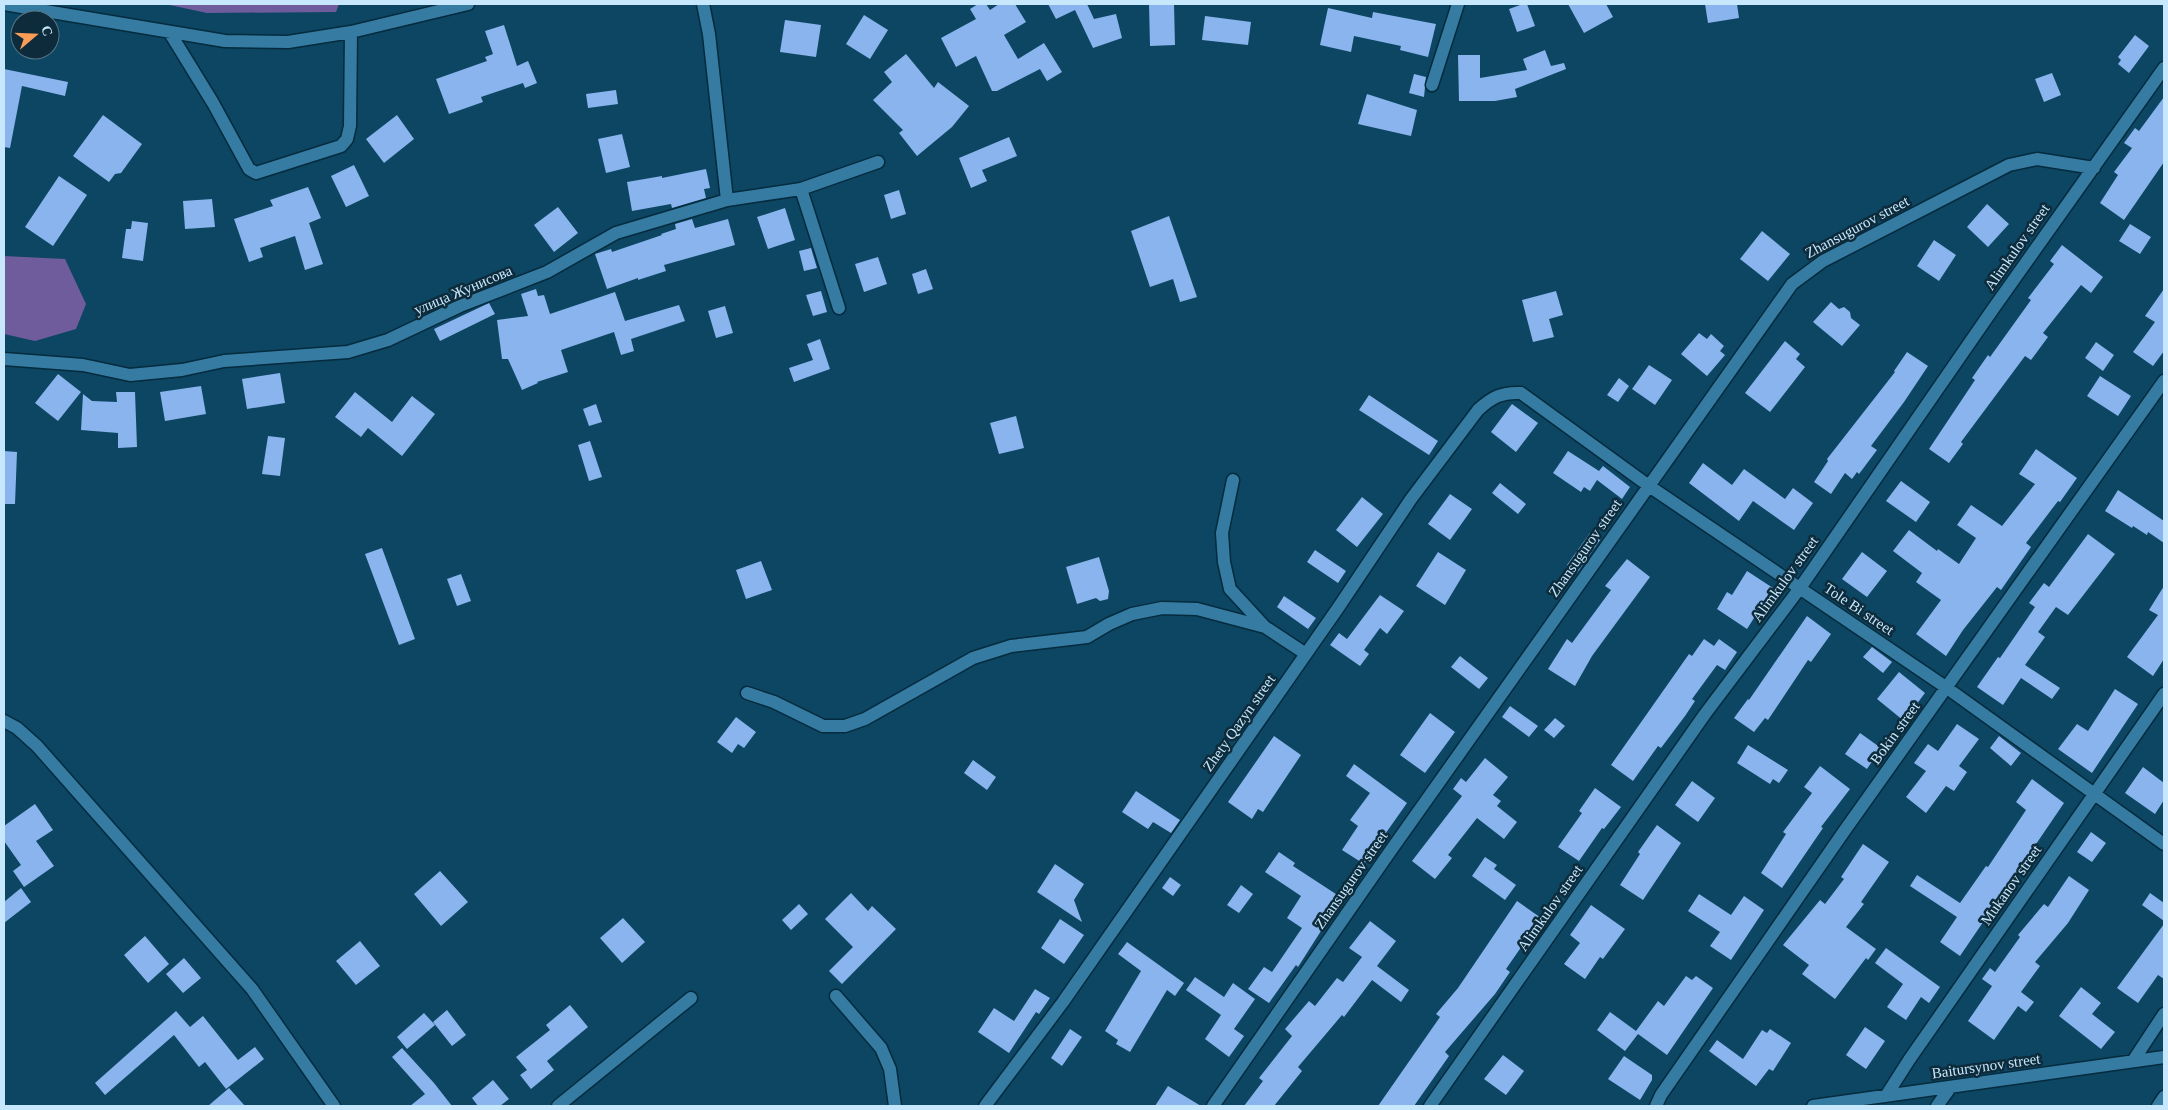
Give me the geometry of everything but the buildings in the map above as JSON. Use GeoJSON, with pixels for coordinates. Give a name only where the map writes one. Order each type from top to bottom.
{"type":"FeatureCollection","features":[{"type":"Feature","properties":{"kind":"street"},"geometry":{"type":"LineString","coordinates":[[4,4],[225,41],[288,42],[351,32],[468,4]]}},
{"type":"Feature","properties":{"kind":"street"},"geometry":{"type":"LineString","coordinates":[[703,4],[709,34],[727,200]]}},
{"type":"Feature","properties":{"kind":"street"},"geometry":{"type":"LineString","coordinates":[[1432,85],[1458,4]]}},
{"type":"Feature","properties":{"kind":"street"},"geometry":{"type":"LineString","coordinates":[[170,33],[213,103],[248,169],[256,173],[262,173],[341,146],[347,139],[350,126],[351,32]]}},
{"type":"Feature","properties":{"kind":"street","name":"Alimkulov street"},"geometry":{"type":"LineString","coordinates":[[1430,1106],[1705,714],[1800,588],[2164,68]]}},
{"type":"Feature","properties":{"kind":"street","name":"Zhansugurov street"},"geometry":{"type":"LineString","coordinates":[[1213,1106],[1792,284],[1823,261],[2009,165],[2036,159],[2094,168]]}},
{"type":"Feature","properties":{"kind":"street","name":"улица Жунисова"},"geometry":{"type":"LineString","coordinates":[[4,359],[83,365],[130,375],[182,370],[224,361],[348,352],[388,340],[460,306],[546,272],[616,232],[727,200],[800,189],[878,162]]}},
{"type":"Feature","properties":{"kind":"street"},"geometry":{"type":"LineString","coordinates":[[800,189],[839,308]]}},
{"type":"Feature","properties":{"kind":"street","name":"Bokin street"},"geometry":{"type":"LineString","coordinates":[[1656,1106],[1661,1095],[1746,971],[2164,380]]}},
{"type":"Feature","properties":{"kind":"street","name":"Zhety Qazyn street"},"geometry":{"type":"LineString","coordinates":[[985,1106],[1069,994],[1412,499],[1478,410],[1491,397],[1507,392],[1521,393],[1534,402]]}},
{"type":"Feature","properties":{"kind":"street","name":"Tole Bi street"},"geometry":{"type":"LineString","coordinates":[[1534,402],[1649,486],[1947,688],[2164,844]]}},
{"type":"Feature","properties":{"kind":"street"},"geometry":{"type":"LineString","coordinates":[[1233,480],[1222,533],[1224,562],[1230,589],[1264,627],[1306,654]]}},
{"type":"Feature","properties":{"kind":"street"},"geometry":{"type":"LineString","coordinates":[[747,693],[774,702],[823,726],[845,726],[865,719],[973,658],[1011,646],[1087,637],[1109,624],[1132,614],[1162,608],[1197,609],[1264,627]]}},
{"type":"Feature","properties":{"kind":"street","name":"Mukanov street"},"geometry":{"type":"LineString","coordinates":[[1886,1096],[1909,1060],[2164,694]]}},
{"type":"Feature","properties":{"kind":"street"},"geometry":{"type":"LineString","coordinates":[[4,721],[17,728],[37,746],[252,990],[334,1106]]}},
{"type":"Feature","properties":{"kind":"street"},"geometry":{"type":"LineString","coordinates":[[836,996],[881,1048],[890,1070],[894,1106]]}},
{"type":"Feature","properties":{"kind":"street"},"geometry":{"type":"LineString","coordinates":[[558,1106],[692,998]]}},
{"type":"Feature","properties":{"kind":"street"},"geometry":{"type":"LineString","coordinates":[[2133,1061],[2164,1014]]}},
{"type":"Feature","properties":{"kind":"street","name":"Baitursynov street"},"geometry":{"type":"LineString","coordinates":[[1813,1106],[2164,1057]]}},
{"type":"Feature","properties":{"kind":"street"},"geometry":{"type":"LineString","coordinates":[[1937,1106],[1950,1088]]}},
{"type":"Feature","properties":{"kind":"street"},"geometry":{"type":"LineString","coordinates":[[2158,1106],[2164,1097]]}},
{"type":"Feature","properties":{"kind":"shaded area"},"geometry":{"type":"Polygon","coordinates":[[[165,4],[339,4],[336,12],[207,13],[165,4]]]}},
{"type":"Feature","properties":{"kind":"shaded area"},"geometry":{"type":"Polygon","coordinates":[[[4,256],[65,259],[86,304],[76,329],[35,341],[4,334],[4,256]]]}}]}
